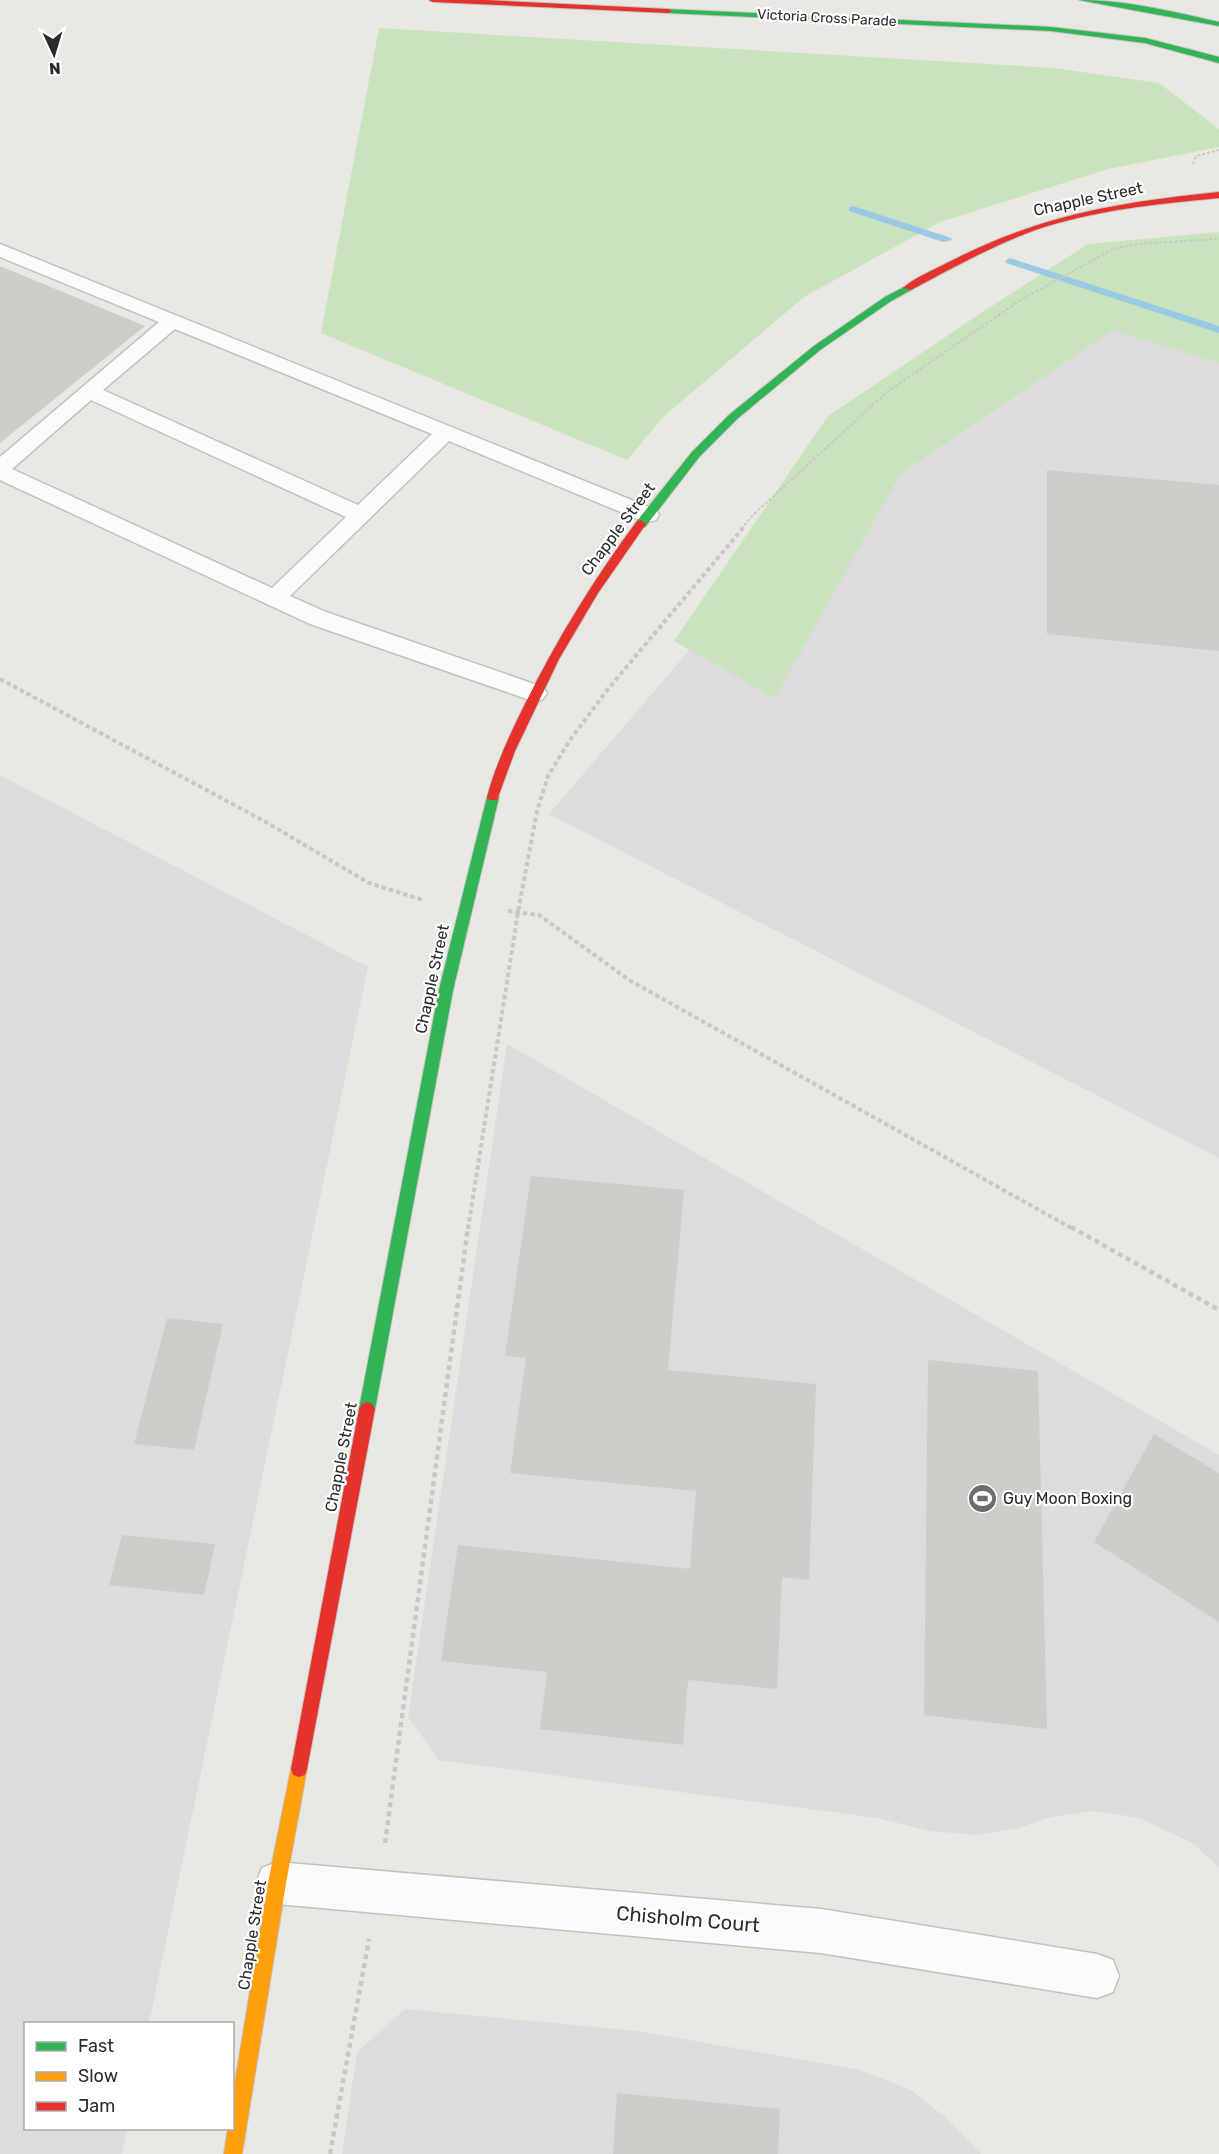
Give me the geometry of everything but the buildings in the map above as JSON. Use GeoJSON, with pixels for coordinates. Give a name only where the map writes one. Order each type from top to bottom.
{"type":"FeatureCollection","features":[{"type":"Feature","properties":{"kind":"street","name":"Victoria Cross Parade"},"geometry":{"type":"LineString","coordinates":[[433,0],[1051,29],[1145,41],[1219,60]]}},
{"type":"Feature","properties":{"kind":"street"},"geometry":{"type":"LineString","coordinates":[[1083,0],[1159,11],[1219,24]]}},
{"type":"Feature","properties":{"kind":"street","name":"Chapple Street"},"geometry":{"type":"LineString","coordinates":[[233,2154],[277,1883],[446,990],[501,767],[535,693],[579,610],[648,515],[696,454],[733,417],[790,368],[855,320],[934,272],[1008,236],[1073,216],[1151,201],[1219,195]]}},
{"type":"Feature","properties":{"kind":"street","name":"Chisholm Court"},"geometry":{"type":"LineString","coordinates":[[277,1883],[821,1932],[1096,1976]]}},
{"type":"Feature","properties":{"kind":"lane"},"geometry":{"type":"LineString","coordinates":[[0,250],[648,515]]}},
{"type":"Feature","properties":{"kind":"lane"},"geometry":{"type":"LineString","coordinates":[[172,320],[0,470],[318,618],[535,693]]}},
{"type":"Feature","properties":{"kind":"lane"},"geometry":{"type":"LineString","coordinates":[[90,392],[360,515]]}},
{"type":"Feature","properties":{"kind":"lane"},"geometry":{"type":"LineString","coordinates":[[275,598],[446,432]]}},
{"type":"Feature","properties":{"kind":"path"},"geometry":{"type":"LineString","coordinates":[[330,2154],[378,1891],[474,1184],[518,912],[537,811],[548,776],[570,740],[608,689],[753,515],[887,392],[1019,302],[1113,249],[1135,244],[1219,239]]}},
{"type":"Feature","properties":{"kind":"path"},"geometry":{"type":"LineString","coordinates":[[0,679],[264,821],[369,883],[412,898],[539,915],[629,980],[1219,1310]]}},
{"type":"Feature","properties":{"kind":"shaded area"},"geometry":{"type":"Polygon","coordinates":[[[1219,279],[1219,1158],[549,814],[902,402],[1219,279]]]}},
{"type":"Feature","properties":{"kind":"shaded area"},"geometry":{"type":"Polygon","coordinates":[[[0,775],[368,967],[149,2022],[24,2022],[24,2130],[127,2130],[122,2154],[0,2154],[0,775]]]}},
{"type":"Feature","properties":{"kind":"shaded area"},"geometry":{"type":"Polygon","coordinates":[[[507,1044],[1219,1455],[1219,1867],[1192,1843],[1140,1818],[1094,1811],[1051,1817],[1015,1829],[975,1835],[930,1831],[878,1818],[439,1760],[408,1717],[507,1044]]]}},
{"type":"Feature","properties":{"kind":"shaded area"},"geometry":{"type":"Polygon","coordinates":[[[405,2009],[638,2031],[860,2070],[911,2090],[945,2117],[981,2154],[342,2154],[357,2052],[405,2009]]]}},
{"type":"Feature","properties":{"kind":"green space"},"geometry":{"type":"Polygon","coordinates":[[[379,28],[1054,68],[1159,83],[1219,129],[1219,147],[1108,169],[940,222],[804,297],[664,416],[627,460],[321,333],[379,28]]]}},
{"type":"Feature","properties":{"kind":"green space"},"geometry":{"type":"Polygon","coordinates":[[[1219,232],[1219,363],[1113,330],[900,474],[775,698],[674,641],[828,416],[1088,244],[1219,232]]]}},
{"type":"Feature","properties":{"kind":"waterway"},"geometry":{"type":"LineString","coordinates":[[853,209],[947,240]]}},
{"type":"Feature","properties":{"kind":"waterway"},"geometry":{"type":"LineString","coordinates":[[1010,261],[1219,330]]}},
{"type":"Feature","properties":{"kind":"traffic: fast"},"geometry":{"type":"LineString","coordinates":[[1083,0],[1143,8],[1219,24]]}},
{"type":"Feature","properties":{"kind":"traffic: fast"},"geometry":{"type":"LineString","coordinates":[[668,11],[1051,29],[1145,41],[1219,60]]}},
{"type":"Feature","properties":{"kind":"traffic: fast"},"geometry":{"type":"LineString","coordinates":[[641,524],[696,454],[733,417],[817,348],[888,299],[908,288]]}},
{"type":"Feature","properties":{"kind":"traffic: fast"},"geometry":{"type":"LineString","coordinates":[[367,1409],[446,990],[493,797]]}},
{"type":"Feature","properties":{"kind":"traffic: slow"},"geometry":{"type":"LineString","coordinates":[[233,2154],[277,1883],[299,1769]]}},
{"type":"Feature","properties":{"kind":"traffic: jam"},"geometry":{"type":"LineString","coordinates":[[433,0],[668,11]]}},
{"type":"Feature","properties":{"kind":"traffic: jam"},"geometry":{"type":"LineString","coordinates":[[908,288],[985,248],[1056,221],[1125,206],[1219,195]]}},
{"type":"Feature","properties":{"kind":"traffic: jam"},"geometry":{"type":"LineString","coordinates":[[493,797],[509,751],[554,659],[594,590],[641,524]]}},
{"type":"Feature","properties":{"kind":"traffic: jam"},"geometry":{"type":"LineString","coordinates":[[299,1769],[367,1409]]}},
{"type":"Feature","properties":{"kind":"place","name":"Guy Moon Boxing"},"geometry":{"type":"Point","coordinates":[982,1498]}}]}
